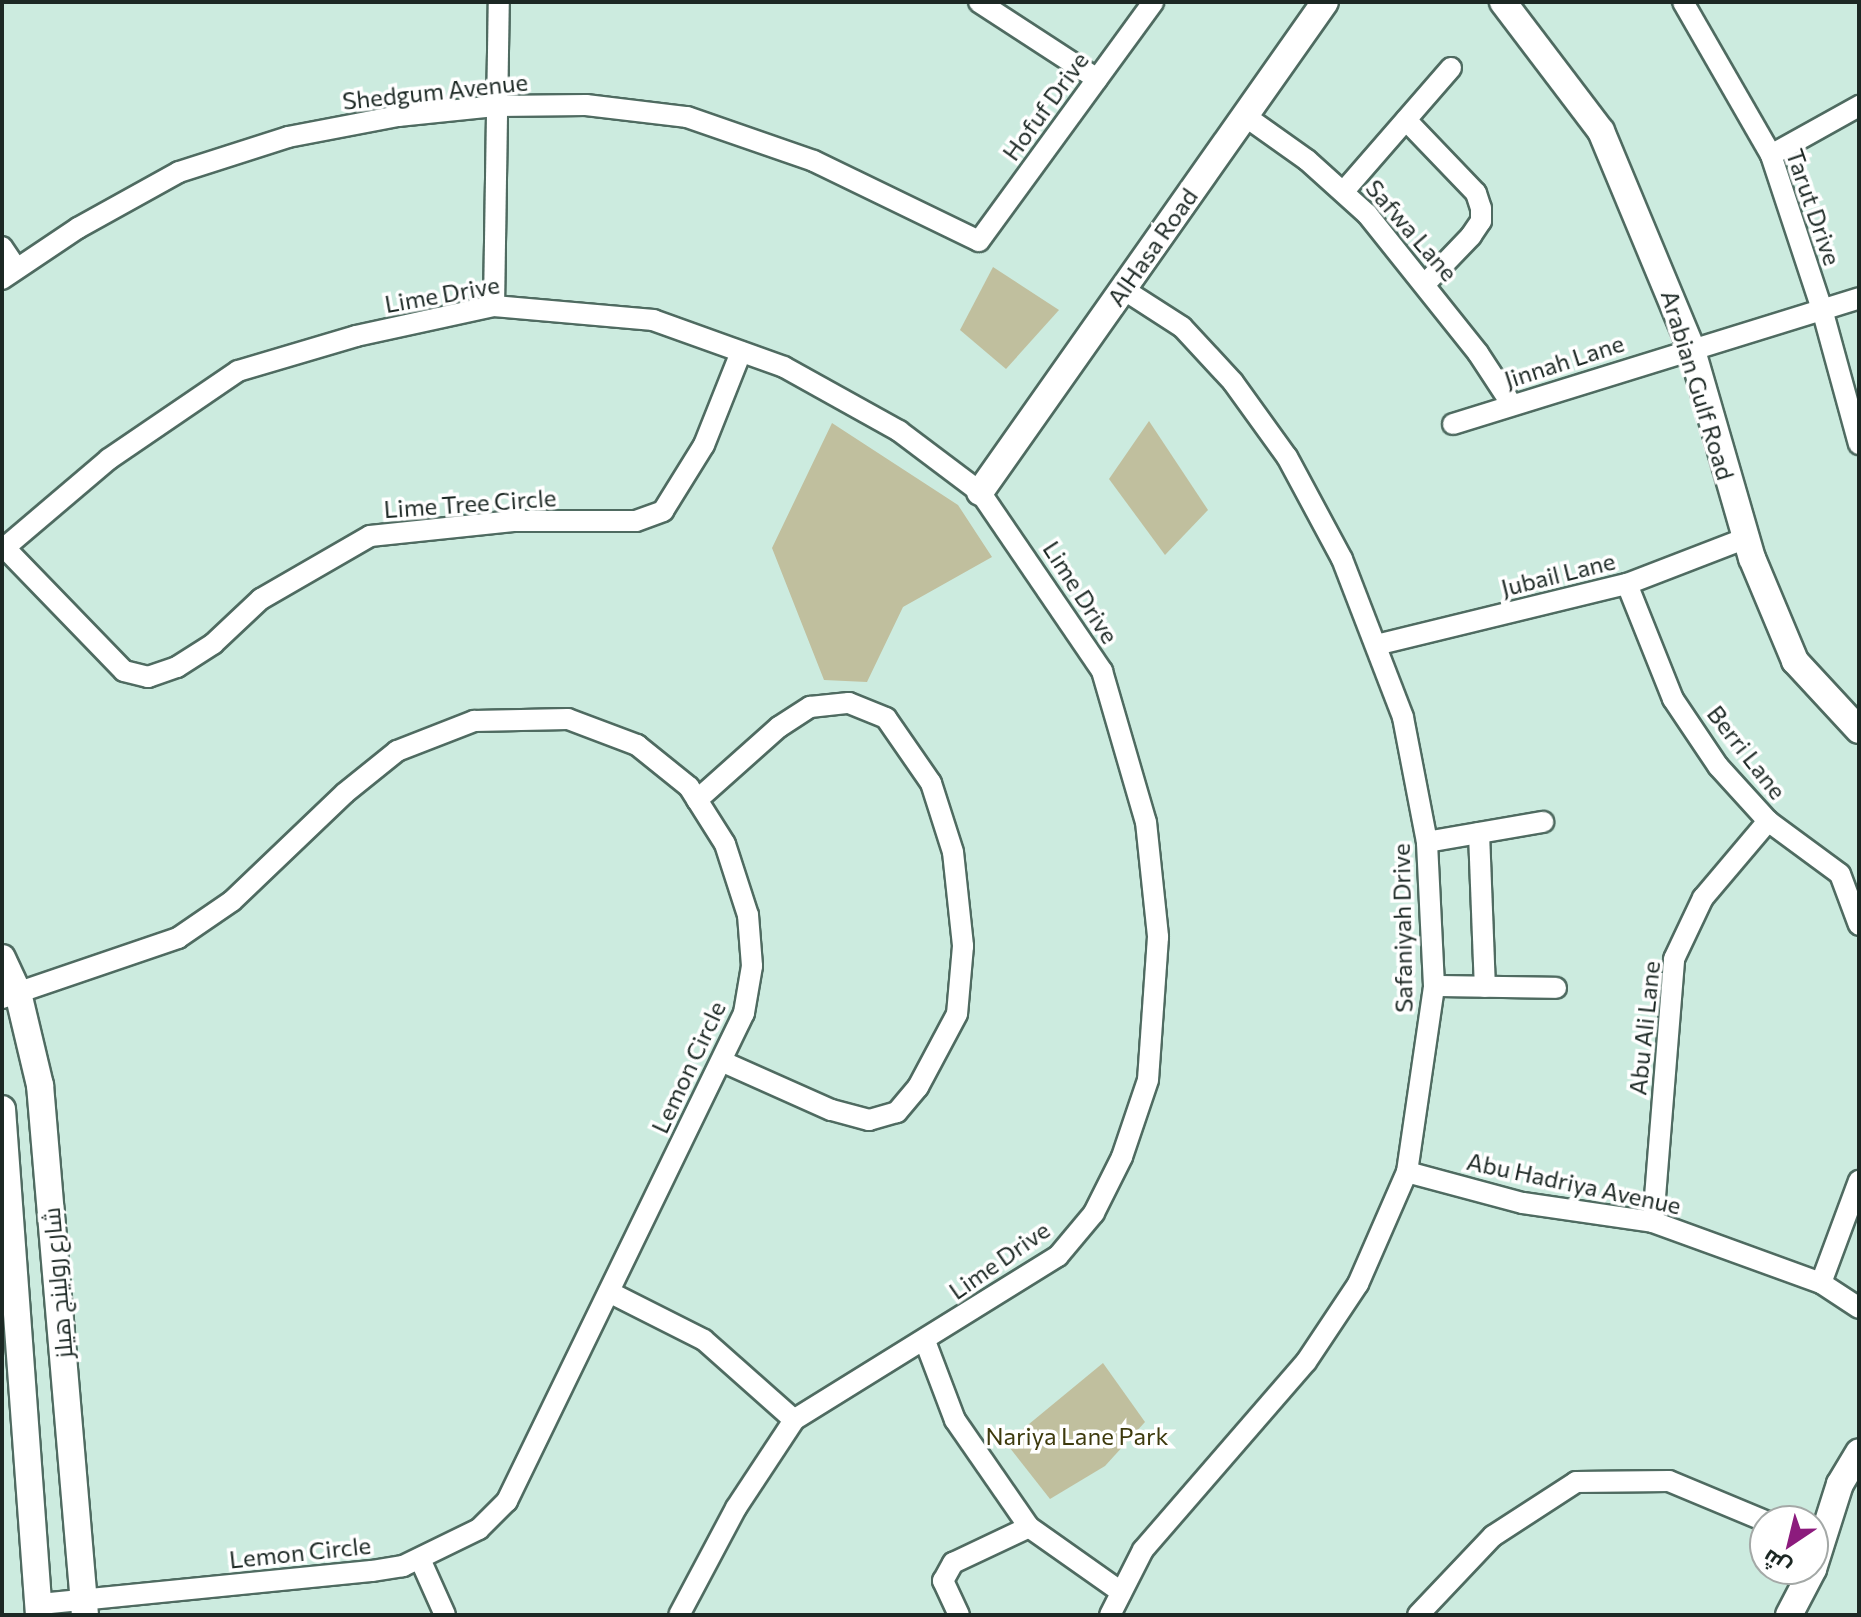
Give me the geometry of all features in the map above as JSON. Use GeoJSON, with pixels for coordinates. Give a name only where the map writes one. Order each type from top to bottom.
{"type":"FeatureCollection","features":[{"type":"Feature","properties":{"kind":"main road","name":"AlHasa Road"},"geometry":{"type":"LineString","coordinates":[[980,492],[1325,2]]}},
{"type":"Feature","properties":{"kind":"main road","name":"Arabian Gulf Road"},"geometry":{"type":"LineString","coordinates":[[1503,2],[1601,131],[1691,347],[1746,538],[1795,661],[1859,730]]}},
{"type":"Feature","properties":{"kind":"main road","name":"شارع رولينج هيلز"},"geometry":{"type":"LineString","coordinates":[[2,958],[10,996],[40,1085],[85,1607]]}},
{"type":"Feature","properties":{"kind":"main road","name":"شارع رولينج هيلز"},"geometry":{"type":"LineString","coordinates":[[2,1109],[39,1610]]}},
{"type":"Feature","properties":{"kind":"main road"},"geometry":{"type":"LineString","coordinates":[[1829,1517],[1840,1484],[1859,1452]]}},
{"type":"Feature","properties":{"kind":"main road"},"geometry":{"type":"LineString","coordinates":[[1789,1615],[1803,1585]]}},
{"type":"Feature","properties":{"kind":"street"},"geometry":{"type":"LineString","coordinates":[[494,306],[499,2]]}},
{"type":"Feature","properties":{"kind":"street"},"geometry":{"type":"LineString","coordinates":[[979,2],[1097,79]]}},
{"type":"Feature","properties":{"kind":"street","name":"Hofuf Drive"},"geometry":{"type":"LineString","coordinates":[[979,241],[1153,2]]}},
{"type":"Feature","properties":{"kind":"street","name":"Tarut Drive"},"geometry":{"type":"LineString","coordinates":[[1683,2],[1771,155],[1822,309],[1859,444]]}},
{"type":"Feature","properties":{"kind":"street"},"geometry":{"type":"LineString","coordinates":[[1344,191],[1451,68]]}},
{"type":"Feature","properties":{"kind":"street","name":"Shedgum Avenue"},"geometry":{"type":"LineString","coordinates":[[9,274],[179,172],[288,137],[398,116],[497,106],[586,105],[687,117],[814,161],[979,241]]}},
{"type":"Feature","properties":{"kind":"street"},"geometry":{"type":"LineString","coordinates":[[1771,155],[1859,106]]}},
{"type":"Feature","properties":{"kind":"street","name":"Safwa Lane"},"geometry":{"type":"LineString","coordinates":[[1245,116],[1344,191],[1426,283],[1512,405]]}},
{"type":"Feature","properties":{"kind":"street"},"geometry":{"type":"LineString","coordinates":[[1406,120],[1476,193],[1481,208],[1481,221],[1471,236],[1426,283]]}},
{"type":"Feature","properties":{"kind":"street"},"geometry":{"type":"LineString","coordinates":[[2,247],[9,274]]}},
{"type":"Feature","properties":{"kind":"street","name":"Safaniyah Drive"},"geometry":{"type":"LineString","coordinates":[[1110,1615],[1143,1550],[1306,1362],[1358,1284],[1407,1172],[1434,986],[1427,842],[1403,717],[1342,559],[1287,457],[1233,382],[1182,327],[1123,289]]}},
{"type":"Feature","properties":{"kind":"street","name":"Jinnah Lane"},"geometry":{"type":"LineString","coordinates":[[1453,424],[1691,347],[1859,298]]}},
{"type":"Feature","properties":{"kind":"street","name":"Lime Drive"},"geometry":{"type":"LineString","coordinates":[[3,548],[109,459],[238,371],[356,336],[494,306],[653,320],[784,367],[899,431],[980,492],[1102,671],[1146,822],[1158,937],[1148,1080],[1122,1157],[1094,1213],[1058,1256],[794,1420],[736,1508],[679,1615]]}},
{"type":"Feature","properties":{"kind":"street","name":"Lime Tree Circle"},"geometry":{"type":"LineString","coordinates":[[3,548],[124,671],[148,677],[177,667],[213,644],[261,599],[370,536],[513,521],[636,521],[663,511],[704,445],[741,352]]}},
{"type":"Feature","properties":{"kind":"street","name":"Jubail Lane"},"geometry":{"type":"LineString","coordinates":[[1376,645],[1627,584],[1746,538]]}},
{"type":"Feature","properties":{"kind":"street","name":"Berri Lane"},"geometry":{"type":"LineString","coordinates":[[1627,584],[1673,699],[1718,766],[1768,821],[1840,874],[1859,925]]}},
{"type":"Feature","properties":{"kind":"street"},"geometry":{"type":"LineString","coordinates":[[698,792],[810,707],[849,703],[886,718],[931,783],[953,852],[963,946],[957,1014],[924,1077],[897,1112],[869,1120],[831,1110],[721,1061]]}},
{"type":"Feature","properties":{"kind":"street","name":"Lemon Circle"},"geometry":{"type":"LineString","coordinates":[[10,996],[178,938],[232,901],[345,793],[397,751],[474,721],[568,719],[637,745],[698,792],[725,844],[748,915],[752,966],[744,1013],[609,1292],[507,1501],[479,1529],[420,1559],[371,1571],[39,1610]]}},
{"type":"Feature","properties":{"kind":"street","name":"Abu Ali Lane"},"geometry":{"type":"LineString","coordinates":[[1653,1222],[1674,959],[1703,898],[1768,821]]}},
{"type":"Feature","properties":{"kind":"street"},"geometry":{"type":"LineString","coordinates":[[1427,842],[1543,822]]}},
{"type":"Feature","properties":{"kind":"street"},"geometry":{"type":"LineString","coordinates":[[1479,833],[1485,987]]}},
{"type":"Feature","properties":{"kind":"street"},"geometry":{"type":"LineString","coordinates":[[1434,986],[1556,988]]}},
{"type":"Feature","properties":{"kind":"street","name":"Abu Hadriya Avenue"},"geometry":{"type":"LineString","coordinates":[[1407,1172],[1523,1203],[1653,1222],[1821,1283],[1859,1308]]}},
{"type":"Feature","properties":{"kind":"street"},"geometry":{"type":"LineString","coordinates":[[1821,1283],[1859,1181]]}},
{"type":"Feature","properties":{"kind":"street"},"geometry":{"type":"LineString","coordinates":[[609,1292],[704,1340],[794,1420]]}},
{"type":"Feature","properties":{"kind":"street"},"geometry":{"type":"LineString","coordinates":[[925,1341],[955,1420],[1029,1527],[1121,1592]]}},
{"type":"Feature","properties":{"kind":"street"},"geometry":{"type":"LineString","coordinates":[[1418,1615],[1493,1536],[1576,1482],[1669,1481],[1749,1514]]}},
{"type":"Feature","properties":{"kind":"street"},"geometry":{"type":"LineString","coordinates":[[959,1615],[943,1581],[953,1563],[1029,1527]]}},
{"type":"Feature","properties":{"kind":"street"},"geometry":{"type":"LineString","coordinates":[[420,1559],[445,1615]]}},
{"type":"Feature","properties":{"kind":"green space"},"geometry":{"type":"Polygon","coordinates":[[[993,267],[1059,310],[1006,369],[960,330],[993,267]]]}},
{"type":"Feature","properties":{"kind":"green space"},"geometry":{"type":"Polygon","coordinates":[[[1149,421],[1208,510],[1165,555],[1109,479],[1149,421]]]}},
{"type":"Feature","properties":{"kind":"green space"},"geometry":{"type":"Polygon","coordinates":[[[832,423],[958,505],[992,557],[903,607],[867,682],[824,680],[772,548],[832,423]]]}},
{"type":"Feature","properties":{"kind":"green space","name":"Nariya Lane Park"},"geometry":{"type":"Polygon","coordinates":[[[1103,1363],[1145,1422],[1105,1466],[1050,1499],[1006,1443],[1103,1363]]]}}]}
